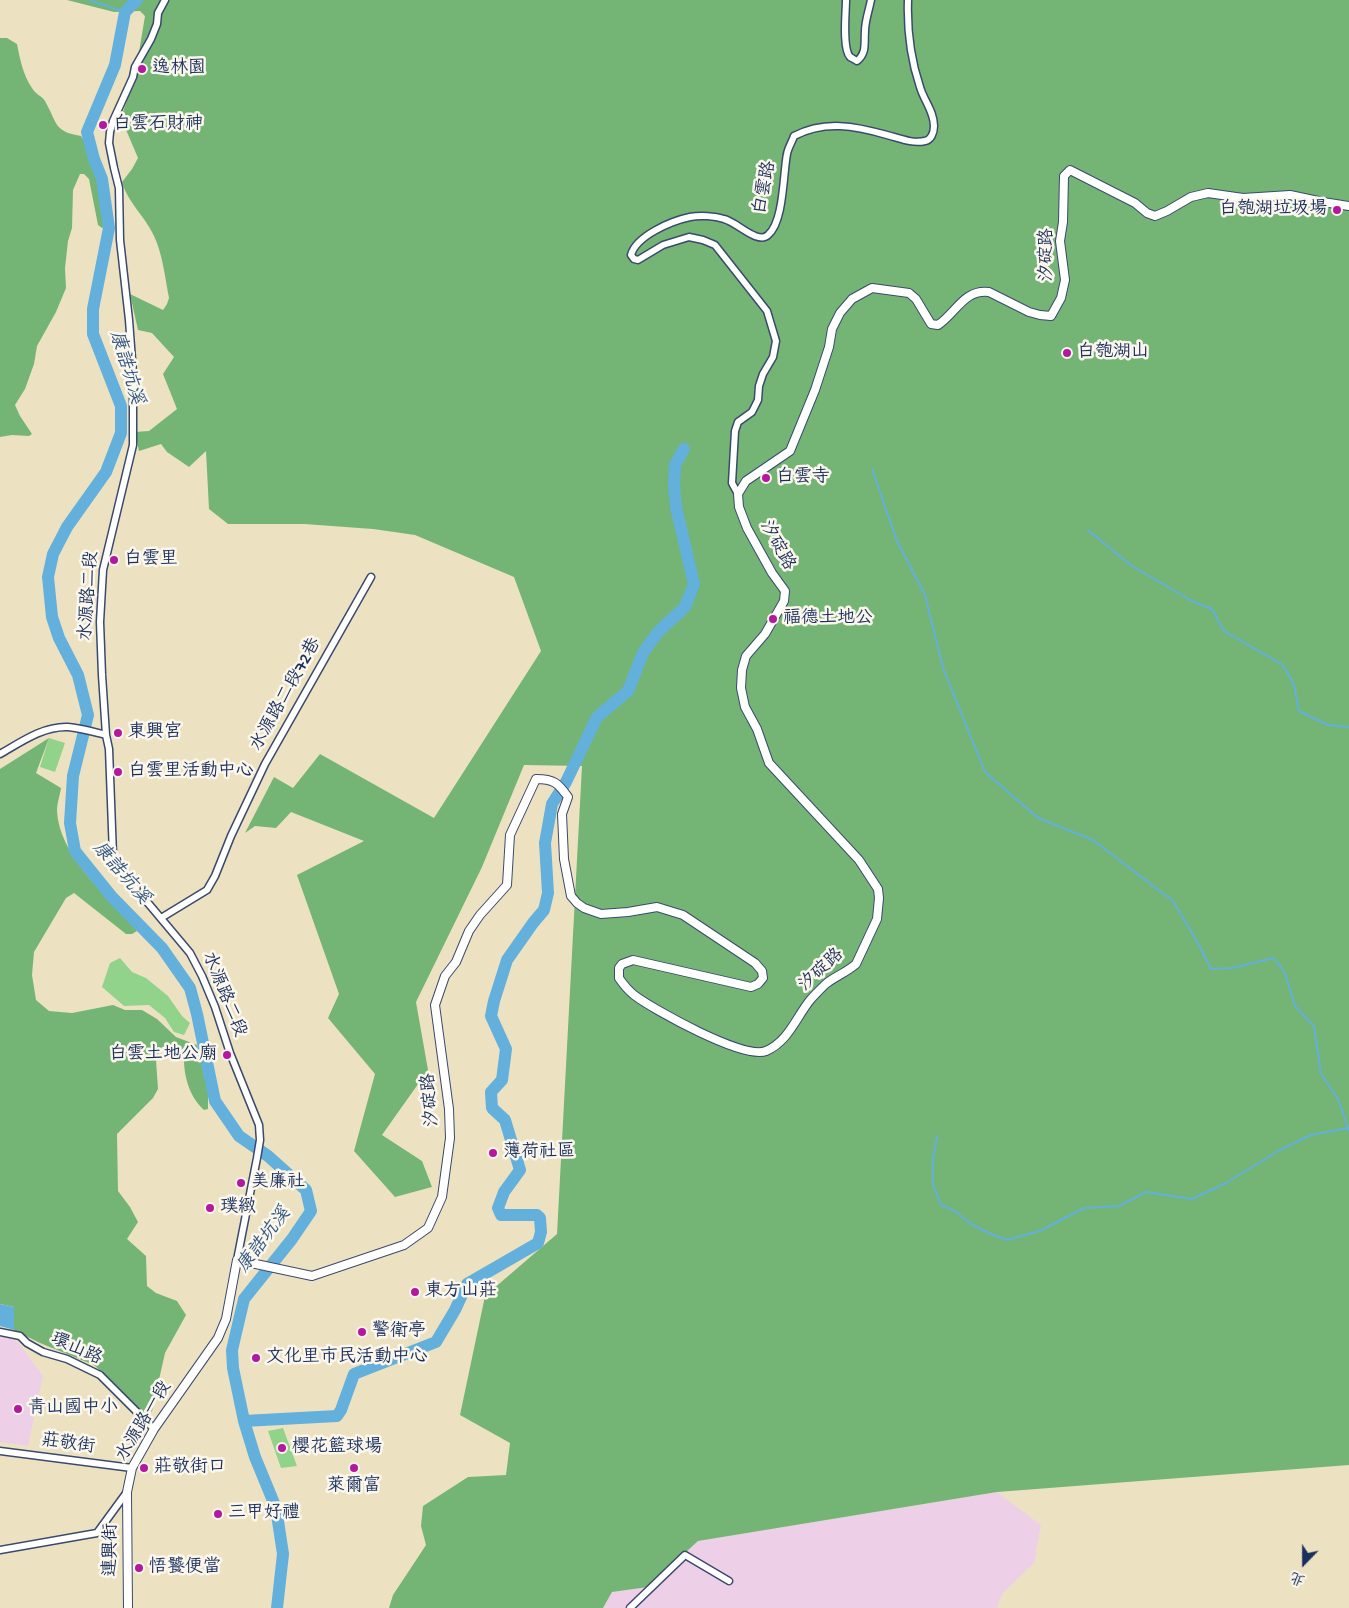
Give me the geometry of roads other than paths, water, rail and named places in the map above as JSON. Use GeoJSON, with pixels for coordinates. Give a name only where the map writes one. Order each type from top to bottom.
{"type":"FeatureCollection","features":[{"type":"Feature","properties":{"kind":"street","name":"水源路二段"},"geometry":{"type":"LineString","coordinates":[[165,0],[158,13],[157,24],[151,39],[135,67],[133,76],[112,121],[110,132],[111,152],[119,188],[120,240],[133,374],[133,445],[103,570],[100,622],[103,735],[109,749],[113,855],[122,872],[190,953],[215,1007],[259,1125],[260,1140],[237,1260]]}},
{"type":"Feature","properties":{"kind":"street"},"geometry":{"type":"LineString","coordinates":[[846,0],[846,40],[848,52],[851,58],[857,61],[862,57],[865,46],[865,30],[871,0]]}},
{"type":"Feature","properties":{"kind":"street","name":"白雲路"},"geometry":{"type":"LineString","coordinates":[[738,494],[732,483],[735,431],[738,422],[752,412],[758,400],[763,374],[773,357],[776,341],[767,311],[715,245],[689,237],[663,245],[638,260],[631,256],[633,248],[648,234],[688,217],[698,216],[724,219],[741,227],[755,237],[763,238],[769,235],[776,222],[782,200],[787,152],[794,136],[809,129],[826,126],[857,128],[906,141],[926,141],[932,137],[934,128],[932,114],[920,88],[910,40],[908,0]]}},
{"type":"Feature","properties":{"kind":"street","name":"汐碇路"},"geometry":{"type":"LineString","coordinates":[[237,1260],[312,1276],[404,1245],[428,1228],[442,1197],[450,1138],[449,1109],[435,1005],[445,976],[456,962],[468,931],[507,884],[510,835],[536,780],[548,779],[555,782],[568,798],[562,814],[564,859],[571,896],[577,903],[601,914],[657,907],[675,912],[683,915],[755,963],[762,971],[763,978],[758,984],[751,987],[633,960],[622,964],[619,968],[618,978],[634,995],[697,1032],[753,1053],[765,1052],[790,1031],[810,1000],[828,982],[856,964],[877,919],[878,889],[859,860],[769,762],[757,729],[745,707],[741,688],[742,670],[746,656],[765,634],[784,601],[785,591],[772,573],[747,528],[739,507],[738,494],[746,481],[790,451],[815,390],[829,347],[832,328],[840,313],[852,299],[872,288],[894,290],[909,294],[916,299],[931,324],[938,325],[950,316],[959,303],[968,296],[981,291],[989,292],[1040,316],[1051,316],[1061,298],[1065,280],[1060,241],[1063,222],[1064,176],[1070,170],[1135,203],[1147,213],[1156,216],[1191,197],[1208,193],[1243,198],[1290,195],[1349,206]]}},
{"type":"Feature","properties":{"kind":"street","name":"水源路二段72巷"},"geometry":{"type":"LineString","coordinates":[[161,918],[207,890],[265,764],[371,577]]}},
{"type":"Feature","properties":{"kind":"street"},"geometry":{"type":"LineString","coordinates":[[0,754],[32,735],[48,729],[72,728],[103,735]]}},
{"type":"Feature","properties":{"kind":"street","name":"水源路一段"},"geometry":{"type":"LineString","coordinates":[[0,1550],[97,1533],[127,1492],[132,1468],[154,1429],[218,1338],[228,1310],[237,1260]]}},
{"type":"Feature","properties":{"kind":"street","name":"環山路"},"geometry":{"type":"LineString","coordinates":[[0,1332],[20,1336],[27,1343],[43,1352],[67,1359],[100,1375],[154,1429]]}},
{"type":"Feature","properties":{"kind":"street","name":"莊敬街"},"geometry":{"type":"LineString","coordinates":[[0,1450],[132,1468]]}},
{"type":"Feature","properties":{"kind":"street","name":"連興街"},"geometry":{"type":"LineString","coordinates":[[127,1492],[128,1608]]}},
{"type":"Feature","properties":{"kind":"street"},"geometry":{"type":"LineString","coordinates":[[630,1608],[685,1555],[729,1582]]}},
{"type":"Feature","properties":{"kind":"water"},"geometry":{"type":"Polygon","coordinates":[[[0,1304],[14,1307],[14,1330],[0,1326],[0,1304]]]}},
{"type":"Feature","properties":{"kind":"waterway"},"geometry":{"type":"LineString","coordinates":[[89,0],[125,12]]}},
{"type":"Feature","properties":{"kind":"waterway","name":"康誥坑溪"},"geometry":{"type":"LineString","coordinates":[[137,0],[125,12],[115,65],[87,132],[94,159],[102,179],[109,228],[93,309],[93,334],[121,406],[121,433],[106,472],[67,527],[53,554],[48,577],[52,617],[59,638],[78,675],[88,715],[73,776],[70,823],[75,851],[112,897],[162,948],[190,988],[215,1101],[239,1136],[268,1156],[306,1190],[311,1211],[292,1239],[244,1299],[232,1350],[233,1368],[244,1421],[255,1457],[276,1508],[283,1554],[277,1608]]}},
{"type":"Feature","properties":{"kind":"waterway"},"geometry":{"type":"LineString","coordinates":[[244,1421],[337,1416],[354,1374],[436,1342],[455,1310],[467,1284],[538,1243],[541,1232],[540,1218],[537,1215],[501,1215],[498,1208],[504,1192],[520,1170],[505,1120],[492,1108],[491,1092],[502,1080],[506,1049],[491,1016],[507,960],[544,910],[548,893],[545,843],[552,804],[566,782],[597,717],[628,691],[643,653],[658,632],[685,607],[694,584],[676,507],[674,484],[675,465],[684,449]]}},
{"type":"Feature","properties":{"kind":"waterway"},"geometry":{"type":"LineString","coordinates":[[872,469],[897,541],[925,595],[943,668],[985,772],[1038,818],[1093,840],[1173,901],[1211,969],[1232,968],[1274,958],[1285,973],[1295,1006],[1314,1026],[1321,1074],[1338,1099],[1349,1131]]}},
{"type":"Feature","properties":{"kind":"waterway"},"geometry":{"type":"LineString","coordinates":[[1088,530],[1132,566],[1192,601],[1212,609],[1224,631],[1283,665],[1294,685],[1299,711],[1328,725],[1349,727]]}},
{"type":"Feature","properties":{"kind":"waterway"},"geometry":{"type":"LineString","coordinates":[[937,1136],[933,1159],[933,1185],[941,1205],[955,1211],[971,1224],[1007,1240],[1040,1231],[1084,1208],[1119,1206],[1146,1192],[1192,1199],[1226,1183],[1278,1151],[1311,1135],[1348,1128]]}},
{"type":"Feature","properties":{"kind":"place","name":"逸林園"},"geometry":{"type":"Point","coordinates":[142,69]}},
{"type":"Feature","properties":{"kind":"place","name":"白雲石財神"},"geometry":{"type":"Point","coordinates":[103,125]}},
{"type":"Feature","properties":{"kind":"place","name":"白匏湖垃圾場"},"geometry":{"type":"Point","coordinates":[1337,210]}},
{"type":"Feature","properties":{"kind":"place","name":"白匏湖山"},"geometry":{"type":"Point","coordinates":[1067,353]}},
{"type":"Feature","properties":{"kind":"place","name":"白雲寺"},"geometry":{"type":"Point","coordinates":[766,478]}},
{"type":"Feature","properties":{"kind":"place","name":"白雲里"},"geometry":{"type":"Point","coordinates":[114,560]}},
{"type":"Feature","properties":{"kind":"place","name":"福德土地公"},"geometry":{"type":"Point","coordinates":[773,619]}},
{"type":"Feature","properties":{"kind":"place","name":"東興宮"},"geometry":{"type":"Point","coordinates":[118,733]}},
{"type":"Feature","properties":{"kind":"place","name":"白雲里活動中心"},"geometry":{"type":"Point","coordinates":[118,772]}},
{"type":"Feature","properties":{"kind":"place","name":"白雲土地公廟"},"geometry":{"type":"Point","coordinates":[227,1055]}},
{"type":"Feature","properties":{"kind":"place","name":"薄荷社區"},"geometry":{"type":"Point","coordinates":[493,1153]}},
{"type":"Feature","properties":{"kind":"place","name":"美廉社"},"geometry":{"type":"Point","coordinates":[241,1183]}},
{"type":"Feature","properties":{"kind":"place","name":"璞緻"},"geometry":{"type":"Point","coordinates":[210,1208]}},
{"type":"Feature","properties":{"kind":"place","name":"東方山莊"},"geometry":{"type":"Point","coordinates":[415,1292]}},
{"type":"Feature","properties":{"kind":"place","name":"警衛亭"},"geometry":{"type":"Point","coordinates":[362,1332]}},
{"type":"Feature","properties":{"kind":"place","name":"文化里市民活動中心"},"geometry":{"type":"Point","coordinates":[256,1358]}},
{"type":"Feature","properties":{"kind":"place","name":"青山國中小"},"geometry":{"type":"Point","coordinates":[18,1409]}},
{"type":"Feature","properties":{"kind":"place","name":"櫻花籃球場"},"geometry":{"type":"Point","coordinates":[282,1448]}},
{"type":"Feature","properties":{"kind":"place","name":"莊敬街口"},"geometry":{"type":"Point","coordinates":[144,1468]}},
{"type":"Feature","properties":{"kind":"place","name":"萊爾富"},"geometry":{"type":"Point","coordinates":[354,1468]}},
{"type":"Feature","properties":{"kind":"place","name":"三甲好禮"},"geometry":{"type":"Point","coordinates":[218,1514]}},
{"type":"Feature","properties":{"kind":"place","name":"悟饕便當"},"geometry":{"type":"Point","coordinates":[139,1568]}}]}
